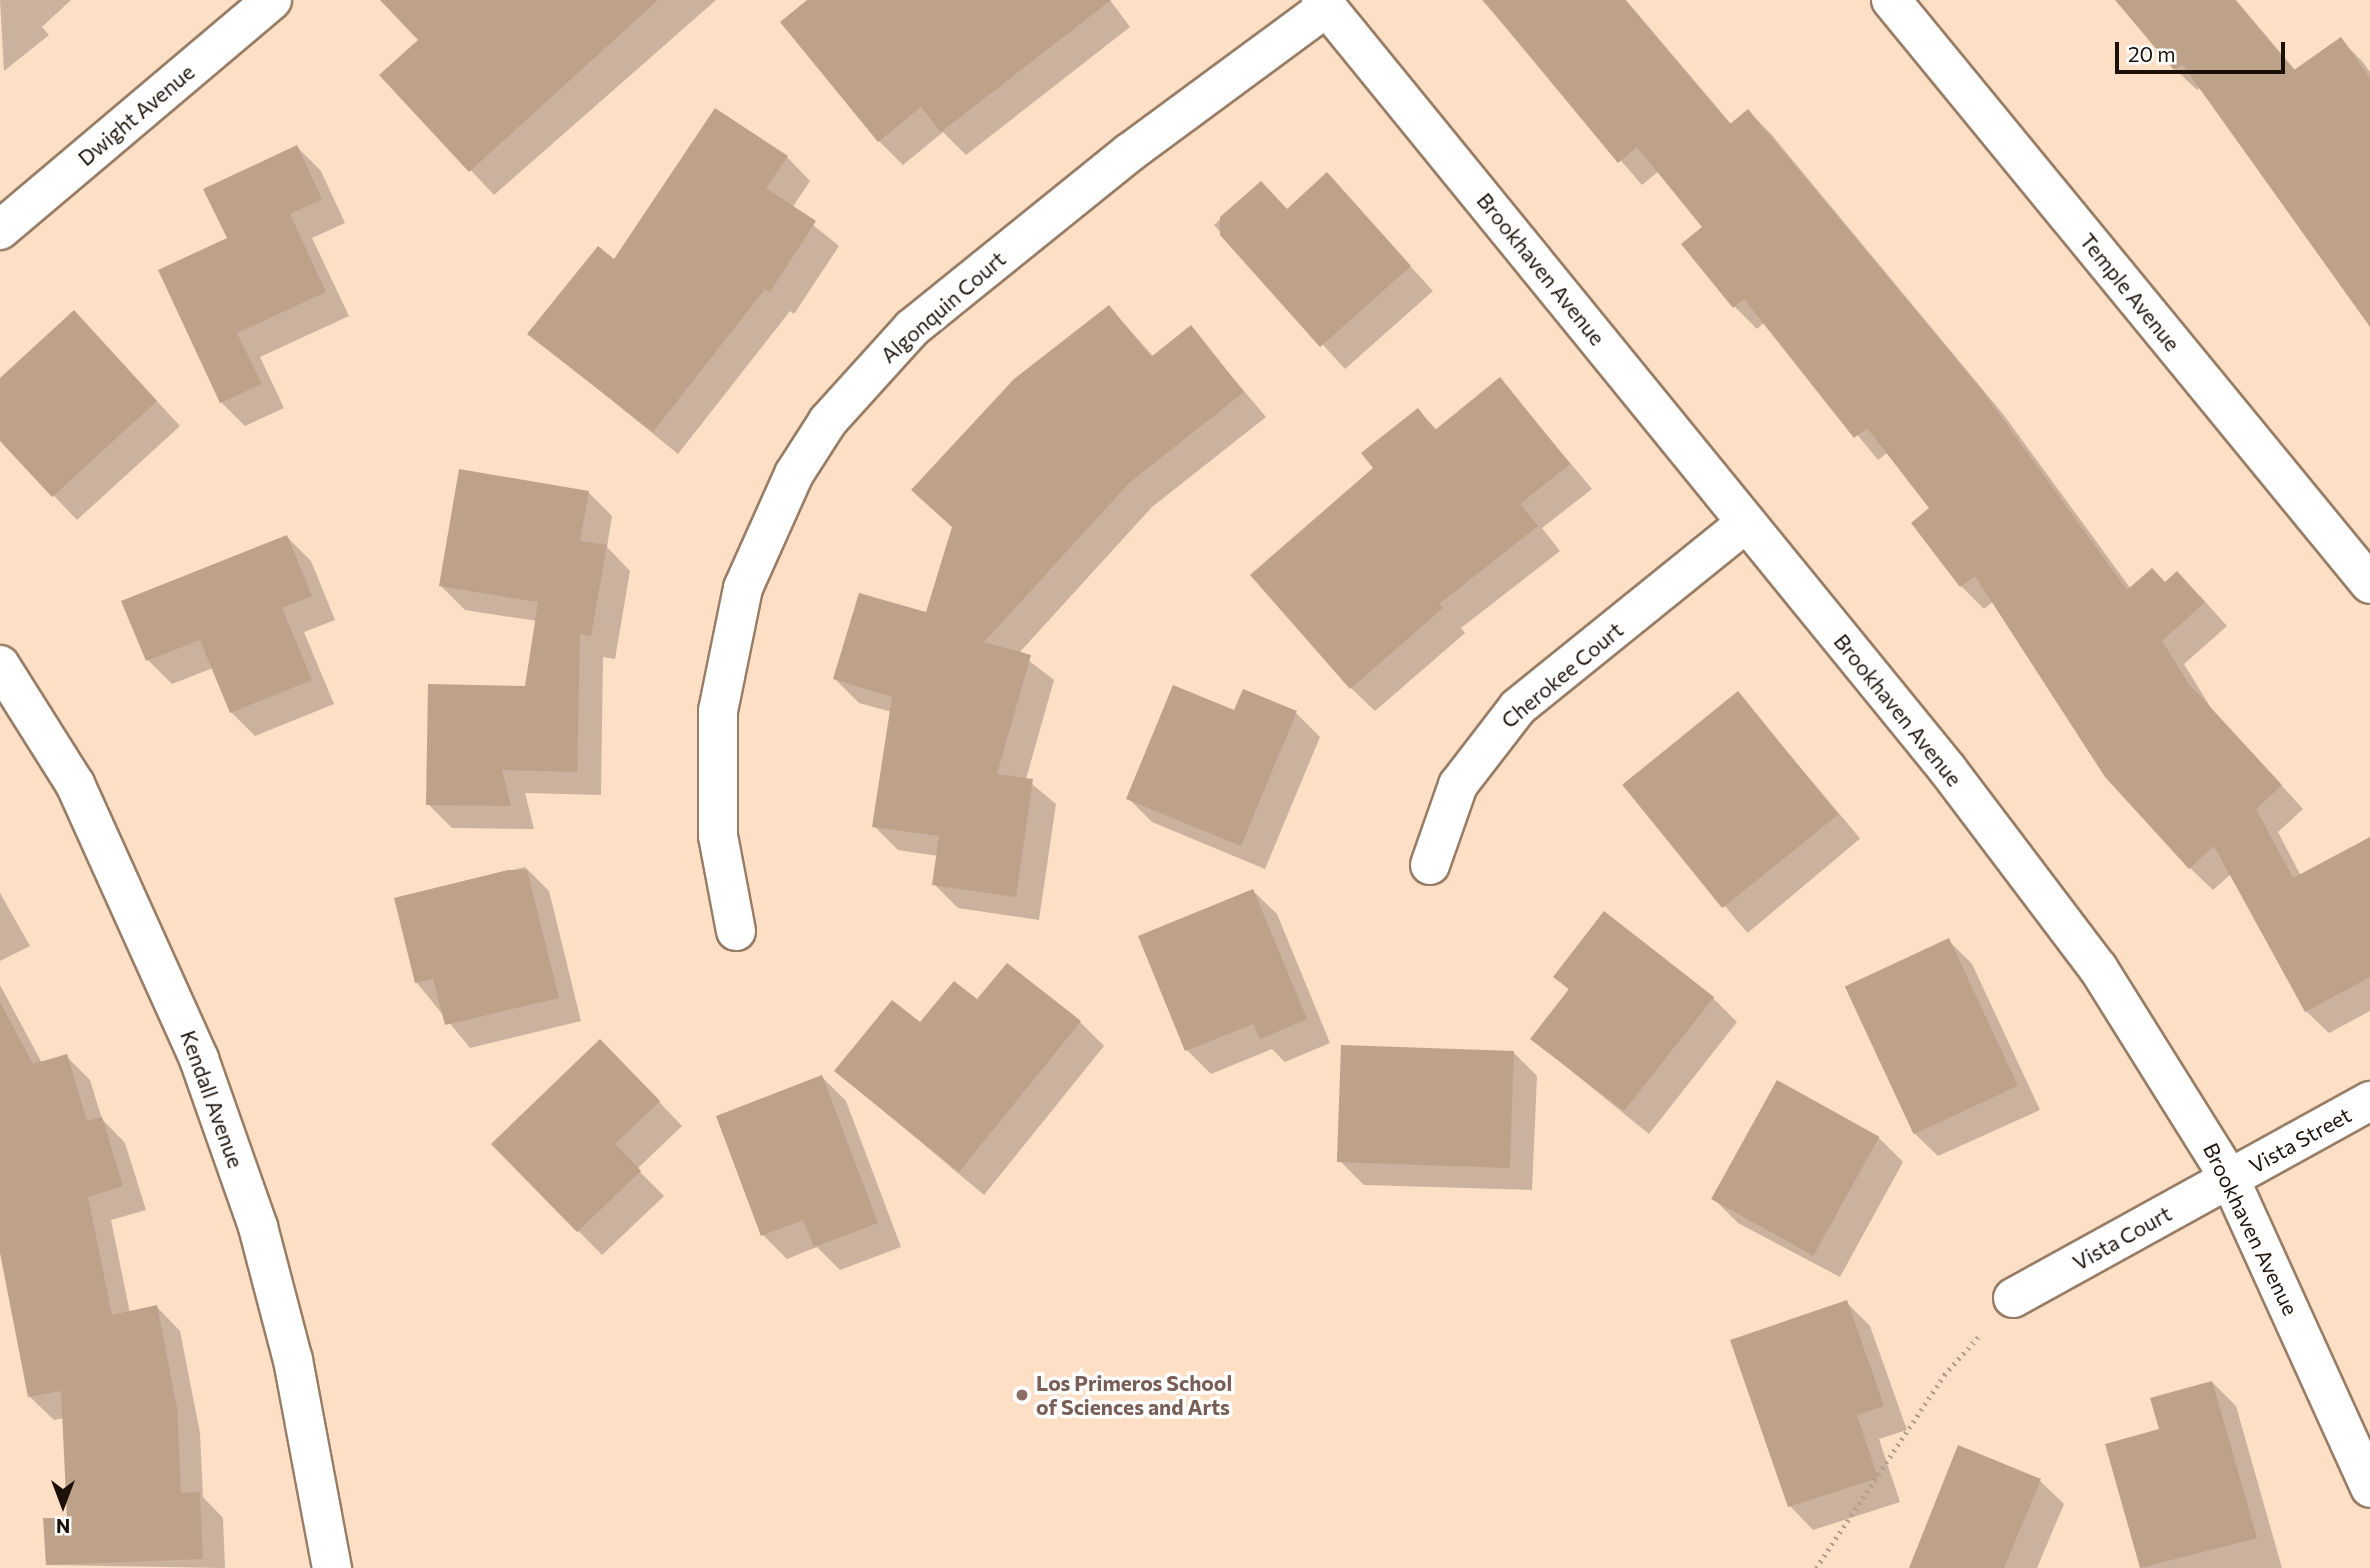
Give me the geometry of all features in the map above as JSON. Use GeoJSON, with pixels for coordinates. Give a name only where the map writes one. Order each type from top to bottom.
{"type":"FeatureCollection","features":[{"type":"Feature","properties":{"kind":"street","name":"Dwight Avenue"},"geometry":{"type":"LineString","coordinates":[[0,230],[272,0]]}},
{"type":"Feature","properties":{"kind":"street","name":"Temple Avenue"},"geometry":{"type":"LineString","coordinates":[[1891,0],[2370,584]]}},
{"type":"Feature","properties":{"kind":"street","name":"Brookhaven Avenue"},"geometry":{"type":"LineString","coordinates":[[1324,4],[1746,523],[2033,881],[2098,968],[2230,1179],[2370,1488]]}},
{"type":"Feature","properties":{"kind":"street","name":"Algonquin Court"},"geometry":{"type":"LineString","coordinates":[[736,931],[719,836],[718,711],[743,588],[794,474],[836,412],[912,328],[1129,153],[1324,4]]}},
{"type":"Feature","properties":{"kind":"street","name":"Cherokee Court"},"geometry":{"type":"LineString","coordinates":[[1430,865],[1458,785],[1518,706],[1746,523]]}},
{"type":"Feature","properties":{"kind":"street","name":"Kendall Avenue"},"geometry":{"type":"LineString","coordinates":[[0,665],[75,785],[199,1059],[258,1227],[296,1370],[332,1568]]}},
{"type":"Feature","properties":{"kind":"street","name":"Vista Street"},"geometry":{"type":"LineString","coordinates":[[2230,1179],[2370,1101]]}},
{"type":"Feature","properties":{"kind":"street","name":"Vista Court"},"geometry":{"type":"LineString","coordinates":[[2013,1298],[2230,1179]]}},
{"type":"Feature","properties":{"kind":"path"},"geometry":{"type":"LineString","coordinates":[[1816,1568],[1944,1375],[2013,1298]]}},
{"type":"Feature","properties":{"kind":"building"},"geometry":{"type":"Polygon","coordinates":[[[380,0],[658,0],[469,172],[379,75],[418,40],[380,0]]]}},
{"type":"Feature","properties":{"kind":"building"},"geometry":{"type":"Polygon","coordinates":[[[807,0],[1111,0],[941,132],[921,107],[878,142],[780,22],[807,0]]]}},
{"type":"Feature","properties":{"kind":"building"},"geometry":{"type":"Polygon","coordinates":[[[1483,0],[1625,0],[1730,124],[1748,109],[1981,389],[2127,590],[2152,568],[2165,582],[2177,571],[2205,602],[2162,641],[2188,683],[2282,785],[2256,809],[2293,878],[2370,837],[2370,977],[2305,1012],[2214,846],[2189,869],[2105,777],[1975,576],[1960,587],[1911,523],[1929,508],[1867,428],[1854,438],[1744,299],[1733,308],[1681,244],[1702,227],[1637,147],[1618,163],[1483,0]]]}},
{"type":"Feature","properties":{"kind":"building"},"geometry":{"type":"Polygon","coordinates":[[[2115,0],[2235,0],[2294,70],[2341,37],[2370,78],[2370,327],[2182,64],[2174,70],[2115,0]]]}},
{"type":"Feature","properties":{"kind":"building"},"geometry":{"type":"Polygon","coordinates":[[[715,108],[788,156],[766,188],[816,221],[770,292],[765,289],[653,432],[527,334],[598,246],[614,259],[715,108]]]}},
{"type":"Feature","properties":{"kind":"building"},"geometry":{"type":"Polygon","coordinates":[[[297,145],[322,199],[290,214],[326,292],[237,333],[262,384],[220,403],[158,270],[227,238],[203,189],[297,145]]]}},
{"type":"Feature","properties":{"kind":"building"},"geometry":{"type":"Polygon","coordinates":[[[1327,172],[1411,266],[1320,347],[1220,235],[1220,217],[1261,181],[1287,209],[1327,172]]]}},
{"type":"Feature","properties":{"kind":"building"},"geometry":{"type":"Polygon","coordinates":[[[1109,305],[1151,357],[1191,325],[1244,392],[1129,483],[984,642],[1031,655],[997,774],[1033,779],[1016,897],[932,885],[939,836],[872,827],[892,697],[833,679],[859,593],[926,612],[952,527],[911,490],[1014,379],[1109,305]]]}},
{"type":"Feature","properties":{"kind":"building"},"geometry":{"type":"Polygon","coordinates":[[[74,310],[157,401],[52,497],[0,441],[0,378],[74,310]]]}},
{"type":"Feature","properties":{"kind":"building"},"geometry":{"type":"Polygon","coordinates":[[[1500,377],[1570,464],[1520,504],[1538,526],[1439,604],[1443,608],[1350,689],[1250,575],[1373,468],[1361,453],[1418,408],[1435,430],[1500,377]]]}},
{"type":"Feature","properties":{"kind":"building"},"geometry":{"type":"Polygon","coordinates":[[[459,469],[589,491],[580,541],[607,545],[591,636],[580,634],[577,772],[502,770],[511,806],[426,805],[428,684],[525,686],[538,602],[439,586],[459,469]]]}},
{"type":"Feature","properties":{"kind":"building"},"geometry":{"type":"Polygon","coordinates":[[[287,535],[312,596],[282,608],[312,680],[230,713],[200,640],[146,661],[121,601],[287,535]]]}},
{"type":"Feature","properties":{"kind":"building"},"geometry":{"type":"Polygon","coordinates":[[[1173,685],[1234,710],[1243,689],[1297,711],[1241,846],[1126,799],[1173,685]]]}},
{"type":"Feature","properties":{"kind":"building"},"geometry":{"type":"Polygon","coordinates":[[[1738,691],[1838,815],[1722,908],[1622,785],[1738,691]]]}},
{"type":"Feature","properties":{"kind":"building"},"geometry":{"type":"Polygon","coordinates":[[[508,870],[527,870],[559,998],[445,1025],[433,979],[415,983],[394,898],[508,870]]]}},
{"type":"Feature","properties":{"kind":"building"},"geometry":{"type":"Polygon","coordinates":[[[1253,889],[1307,1019],[1260,1039],[1253,1024],[1185,1051],[1138,936],[1253,889]]]}},
{"type":"Feature","properties":{"kind":"building"},"geometry":{"type":"Polygon","coordinates":[[[1604,911],[1714,997],[1624,1111],[1530,1039],[1569,989],[1553,977],[1604,911]]]}},
{"type":"Feature","properties":{"kind":"building"},"geometry":{"type":"Polygon","coordinates":[[[1949,938],[2018,1086],[1914,1134],[1845,987],[1949,938]]]}},
{"type":"Feature","properties":{"kind":"building"},"geometry":{"type":"Polygon","coordinates":[[[1007,963],[1081,1021],[959,1172],[834,1071],[892,1000],[920,1022],[954,981],[977,999],[1007,963]]]}},
{"type":"Feature","properties":{"kind":"building"},"geometry":{"type":"Polygon","coordinates":[[[0,1002],[33,1064],[67,1054],[87,1121],[102,1117],[123,1186],[88,1197],[112,1315],[157,1305],[177,1408],[181,1493],[200,1492],[203,1559],[46,1565],[43,1518],[67,1518],[61,1391],[28,1397],[0,1253],[0,1002]]]}},
{"type":"Feature","properties":{"kind":"building"},"geometry":{"type":"Polygon","coordinates":[[[600,1039],[660,1101],[615,1144],[641,1171],[577,1232],[491,1144],[600,1039]]]}},
{"type":"Feature","properties":{"kind":"building"},"geometry":{"type":"Polygon","coordinates":[[[1341,1045],[1514,1051],[1510,1168],[1337,1162],[1341,1045]]]}},
{"type":"Feature","properties":{"kind":"building"},"geometry":{"type":"Polygon","coordinates":[[[822,1075],[878,1223],[814,1247],[803,1220],[761,1236],[716,1116],[822,1075]]]}},
{"type":"Feature","properties":{"kind":"building"},"geometry":{"type":"Polygon","coordinates":[[[1777,1080],[1879,1137],[1813,1256],[1711,1199],[1777,1080]]]}},
{"type":"Feature","properties":{"kind":"building"},"geometry":{"type":"Polygon","coordinates":[[[1847,1300],[1884,1406],[1857,1415],[1878,1478],[1788,1507],[1730,1340],[1847,1300]]]}},
{"type":"Feature","properties":{"kind":"building"},"geometry":{"type":"Polygon","coordinates":[[[2212,1381],[2257,1538],[2140,1568],[2105,1444],[2159,1429],[2150,1398],[2212,1381]]]}},
{"type":"Feature","properties":{"kind":"building"},"geometry":{"type":"Polygon","coordinates":[[[1958,1445],[2041,1479],[2004,1568],[1909,1568],[1958,1445]]]}},
{"type":"Feature","properties":{"kind":"place","name":"Los Primeros School of Sciences and Arts"},"geometry":{"type":"Point","coordinates":[1022,1395]}}]}
